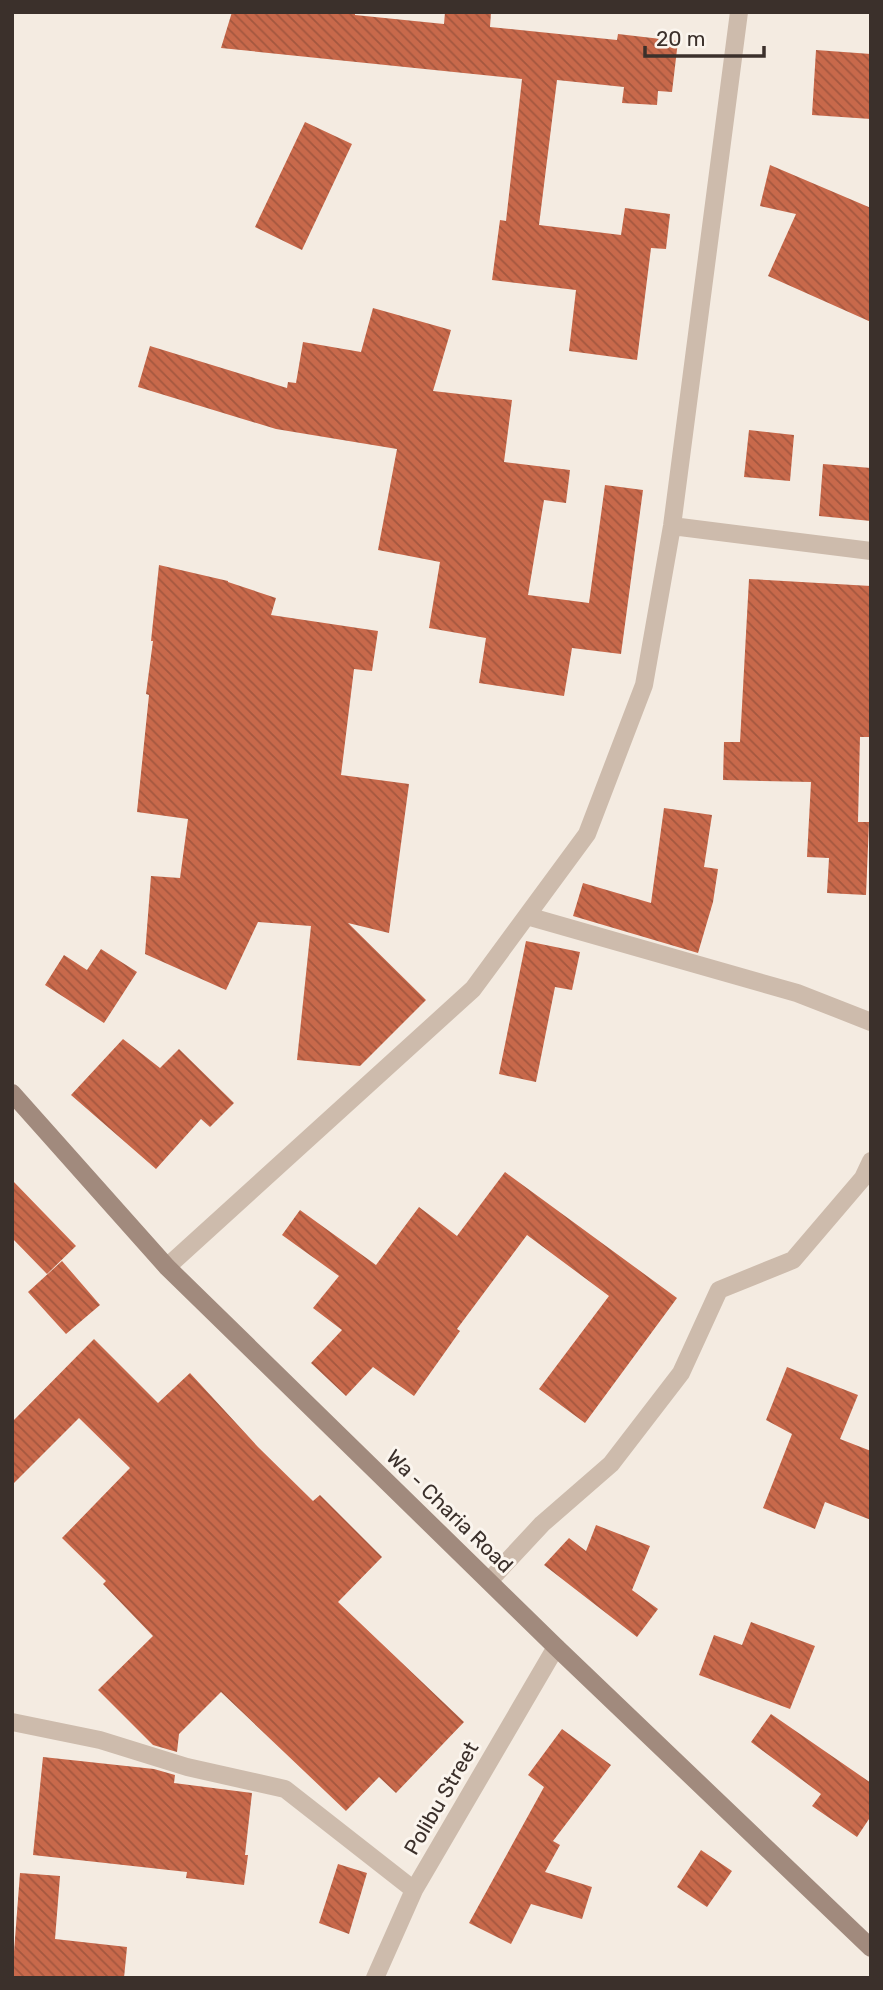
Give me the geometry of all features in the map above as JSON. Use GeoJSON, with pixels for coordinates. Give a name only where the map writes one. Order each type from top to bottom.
{"type":"FeatureCollection","features":[{"type":"Feature","properties":{"kind":"street"},"geometry":{"type":"LineString","coordinates":[[167,1267],[474,989],[587,834],[644,685],[672,526],[739,12]]}},
{"type":"Feature","properties":{"kind":"street"},"geometry":{"type":"LineString","coordinates":[[672,526],[871,551]]}},
{"type":"Feature","properties":{"kind":"street"},"geometry":{"type":"LineString","coordinates":[[527,916],[797,993],[871,1023]]}},
{"type":"Feature","properties":{"kind":"street","name":"Wa - Charia Road"},"geometry":{"type":"LineString","coordinates":[[12,1093],[167,1267],[556,1647],[871,1948]]}},
{"type":"Feature","properties":{"kind":"street"},"geometry":{"type":"LineString","coordinates":[[489,1581],[542,1524],[611,1464],[681,1373],[719,1290],[793,1260],[863,1178],[871,1161]]}},
{"type":"Feature","properties":{"kind":"street","name":"Polibu Street"},"geometry":{"type":"LineString","coordinates":[[375,1978],[414,1890],[556,1647]]}},
{"type":"Feature","properties":{"kind":"street"},"geometry":{"type":"LineString","coordinates":[[12,1723],[100,1740],[187,1767],[285,1789],[414,1890]]}},
{"type":"Feature","properties":{"kind":"building"},"geometry":{"type":"Polygon","coordinates":[[[232,12],[355,12],[355,15],[444,24],[445,12],[491,12],[490,27],[617,40],[618,34],[678,41],[672,92],[658,91],[657,105],[622,103],[624,87],[557,80],[539,225],[621,235],[625,208],[670,214],[666,249],[651,248],[637,360],[569,351],[576,290],[492,280],[500,220],[506,221],[522,79],[221,48],[232,12]]]}},
{"type":"Feature","properties":{"kind":"building"},"geometry":{"type":"Polygon","coordinates":[[[816,50],[871,54],[871,119],[812,115],[816,50]]]}},
{"type":"Feature","properties":{"kind":"building"},"geometry":{"type":"Polygon","coordinates":[[[305,122],[352,144],[302,250],[255,227],[305,122]]]}},
{"type":"Feature","properties":{"kind":"building"},"geometry":{"type":"Polygon","coordinates":[[[770,165],[871,208],[871,322],[768,276],[796,214],[760,206],[770,165]]]}},
{"type":"Feature","properties":{"kind":"building"},"geometry":{"type":"Polygon","coordinates":[[[373,308],[451,330],[433,391],[512,400],[504,462],[570,470],[566,503],[544,500],[528,595],[589,603],[605,485],[643,490],[621,654],[572,648],[564,696],[479,683],[486,638],[429,628],[440,562],[378,550],[397,449],[276,429],[138,387],[150,346],[287,388],[288,382],[296,383],[303,342],[361,352],[373,308]]]}},
{"type":"Feature","properties":{"kind":"building"},"geometry":{"type":"Polygon","coordinates":[[[749,430],[794,435],[790,481],[744,477],[749,430]]]}},
{"type":"Feature","properties":{"kind":"building"},"geometry":{"type":"Polygon","coordinates":[[[823,464],[871,468],[871,521],[819,516],[823,464]]]}},
{"type":"Feature","properties":{"kind":"building"},"geometry":{"type":"Polygon","coordinates":[[[159,565],[228,581],[276,598],[271,615],[378,631],[372,671],[354,669],[341,775],[409,784],[389,933],[348,923],[426,1000],[360,1066],[297,1060],[311,926],[258,922],[226,990],[145,954],[151,876],[180,878],[188,819],[137,812],[159,565]]]}},
{"type":"Feature","properties":{"kind":"building"},"geometry":{"type":"Polygon","coordinates":[[[749,579],[871,586],[871,737],[860,737],[858,822],[869,822],[866,895],[827,893],[829,858],[807,857],[811,782],[723,780],[724,742],[740,742],[749,579]]]}},
{"type":"Feature","properties":{"kind":"building"},"geometry":{"type":"Polygon","coordinates":[[[664,808],[712,815],[704,867],[718,869],[713,902],[698,953],[573,916],[583,883],[651,903],[664,808]]]}},
{"type":"Feature","properties":{"kind":"building"},"geometry":{"type":"Polygon","coordinates":[[[526,941],[580,952],[572,990],[555,987],[536,1082],[499,1074],[526,941]]]}},
{"type":"Feature","properties":{"kind":"building"},"geometry":{"type":"Polygon","coordinates":[[[101,949],[137,972],[104,1023],[45,985],[64,955],[87,970],[101,949]]]}},
{"type":"Feature","properties":{"kind":"building"},"geometry":{"type":"Polygon","coordinates":[[[123,1039],[160,1068],[179,1049],[234,1103],[210,1127],[201,1119],[156,1169],[71,1095],[123,1039]]]}},
{"type":"Feature","properties":{"kind":"building"},"geometry":{"type":"Polygon","coordinates":[[[505,1172],[677,1298],[585,1423],[539,1389],[609,1296],[527,1235],[457,1329],[460,1331],[414,1396],[373,1367],[346,1396],[311,1363],[342,1330],[313,1308],[339,1276],[282,1235],[300,1210],[376,1265],[419,1207],[457,1236],[505,1172]]]}},
{"type":"Feature","properties":{"kind":"building"},"geometry":{"type":"Polygon","coordinates":[[[12,1180],[76,1246],[47,1274],[12,1238],[12,1180]]]}},
{"type":"Feature","properties":{"kind":"building"},"geometry":{"type":"Polygon","coordinates":[[[62,1261],[100,1305],[66,1334],[28,1292],[62,1261]]]}},
{"type":"Feature","properties":{"kind":"building"},"geometry":{"type":"Polygon","coordinates":[[[94,1339],[158,1403],[190,1373],[258,1447],[313,1501],[320,1495],[382,1557],[338,1602],[464,1722],[396,1793],[379,1777],[346,1811],[221,1692],[179,1734],[177,1752],[153,1745],[98,1690],[153,1636],[103,1584],[106,1581],[62,1538],[130,1468],[79,1418],[12,1485],[12,1422],[94,1339]]]}},
{"type":"Feature","properties":{"kind":"building"},"geometry":{"type":"Polygon","coordinates":[[[787,1367],[858,1395],[840,1439],[871,1451],[871,1520],[825,1502],[815,1529],[763,1508],[792,1434],[766,1420],[787,1367]]]}},
{"type":"Feature","properties":{"kind":"building"},"geometry":{"type":"Polygon","coordinates":[[[596,1525],[650,1546],[632,1590],[658,1609],[637,1637],[544,1565],[569,1538],[586,1551],[596,1525]]]}},
{"type":"Feature","properties":{"kind":"building"},"geometry":{"type":"Polygon","coordinates":[[[751,1622],[815,1646],[790,1709],[699,1675],[714,1635],[742,1645],[751,1622]]]}},
{"type":"Feature","properties":{"kind":"building"},"geometry":{"type":"Polygon","coordinates":[[[771,1714],[871,1783],[871,1816],[857,1837],[812,1806],[821,1794],[751,1742],[771,1714]]]}},
{"type":"Feature","properties":{"kind":"building"},"geometry":{"type":"Polygon","coordinates":[[[562,1729],[611,1765],[553,1841],[560,1845],[545,1872],[592,1887],[582,1919],[531,1904],[511,1944],[469,1923],[544,1787],[528,1775],[562,1729]]]}},
{"type":"Feature","properties":{"kind":"building"},"geometry":{"type":"Polygon","coordinates":[[[43,1757],[154,1769],[175,1775],[174,1783],[252,1793],[244,1885],[186,1878],[187,1872],[33,1855],[43,1757]]]}},
{"type":"Feature","properties":{"kind":"building"},"geometry":{"type":"Polygon","coordinates":[[[701,1850],[732,1871],[707,1907],[677,1887],[701,1850]]]}},
{"type":"Feature","properties":{"kind":"building"},"geometry":{"type":"Polygon","coordinates":[[[338,1864],[367,1873],[349,1934],[319,1923],[338,1864]]]}},
{"type":"Feature","properties":{"kind":"building"},"geometry":{"type":"Polygon","coordinates":[[[20,1873],[60,1876],[55,1939],[127,1947],[124,1978],[12,1978],[20,1873]]]}}]}
